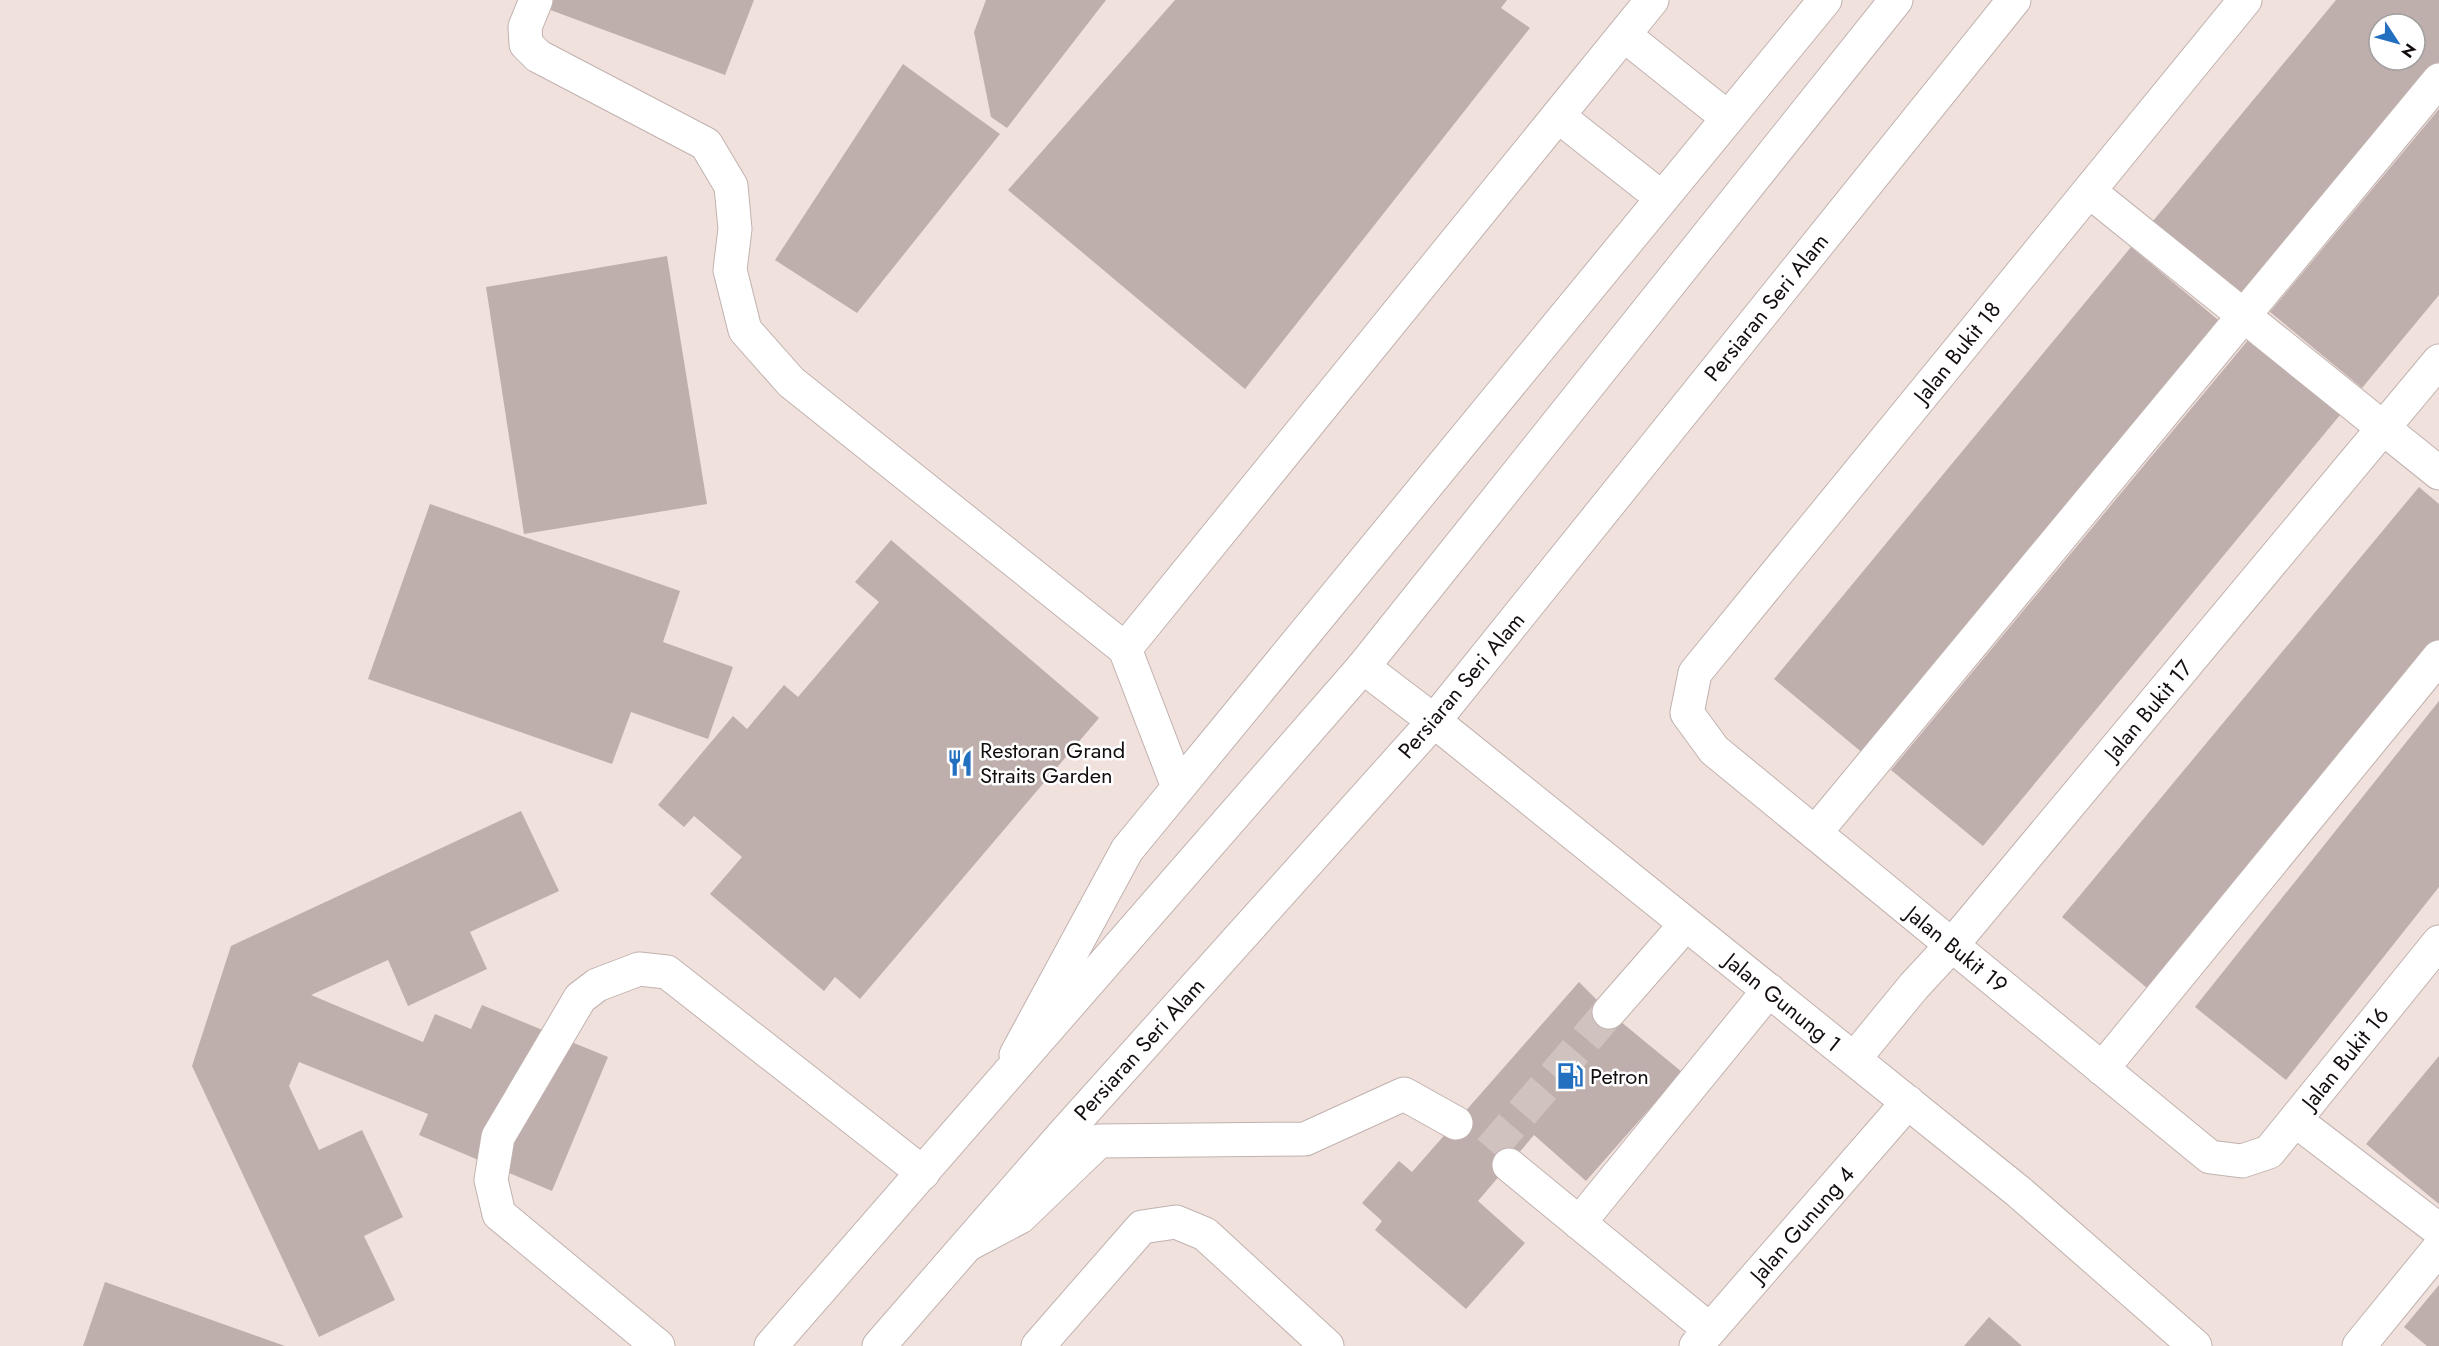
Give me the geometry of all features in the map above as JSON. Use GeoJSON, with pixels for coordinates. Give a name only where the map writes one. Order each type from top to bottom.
{"type":"FeatureCollection","features":[{"type":"Feature","properties":{"kind":"street"},"geometry":{"type":"LineString","coordinates":[[536,0],[525,27],[525,44],[538,57],[706,144],[731,186],[735,229],[730,270],[745,330],[791,382],[1125,649],[1178,787]]}},
{"type":"Feature","properties":{"kind":"street"},"geometry":{"type":"LineString","coordinates":[[1125,649],[1652,0]]}},
{"type":"Feature","properties":{"kind":"street"},"geometry":{"type":"LineString","coordinates":[[999,1086],[1127,849],[1825,0]]}},
{"type":"Feature","properties":{"kind":"street"},"geometry":{"type":"LineString","coordinates":[[771,1346],[1363,668],[1896,0]]}},
{"type":"Feature","properties":{"kind":"street","name":"Persiaran Seri Alam"},"geometry":{"type":"LineString","coordinates":[[879,1346],[1061,1137],[1434,721],[2014,0]]}},
{"type":"Feature","properties":{"kind":"street","name":"Jalan Bukit 18"},"geometry":{"type":"LineString","coordinates":[[1687,713],[1695,673],[2245,0]]}},
{"type":"Feature","properties":{"kind":"street"},"geometry":{"type":"LineString","coordinates":[[1624,35],[1728,118]]}},
{"type":"Feature","properties":{"kind":"street"},"geometry":{"type":"LineString","coordinates":[[1815,833],[2439,80]]}},
{"type":"Feature","properties":{"kind":"street"},"geometry":{"type":"LineString","coordinates":[[1558,116],[1662,198]]}},
{"type":"Feature","properties":{"kind":"street"},"geometry":{"type":"LineString","coordinates":[[2089,191],[2439,473]]}},
{"type":"Feature","properties":{"kind":"street","name":"Jalan Bukit 17"},"geometry":{"type":"LineString","coordinates":[[1854,1059],[1914,986],[1952,945],[2439,361]]}},
{"type":"Feature","properties":{"kind":"street"},"geometry":{"type":"LineString","coordinates":[[2102,1070],[2439,657]]}},
{"type":"Feature","properties":{"kind":"street","name":"Jalan Gunung 1"},"geometry":{"type":"LineString","coordinates":[[1363,668],[1434,721],[2019,1192],[2195,1346]]}},
{"type":"Feature","properties":{"kind":"street","name":"Jalan Bukit 19"},"geometry":{"type":"LineString","coordinates":[[1687,713],[1714,750],[2102,1070],[2210,1157],[2242,1161]]}},
{"type":"Feature","properties":{"kind":"street"},"geometry":{"type":"LineString","coordinates":[[1609,1012],[1686,924]]}},
{"type":"Feature","properties":{"kind":"street","name":"Jalan Bukit 16"},"geometry":{"type":"LineString","coordinates":[[2242,1161],[2269,1152],[2439,942]]}},
{"type":"Feature","properties":{"kind":"street"},"geometry":{"type":"LineString","coordinates":[[658,1346],[499,1214],[491,1180],[498,1137],[580,998],[597,985],[639,969],[667,972],[922,1173]]}},
{"type":"Feature","properties":{"kind":"street"},"geometry":{"type":"LineString","coordinates":[[1579,1223],[1769,990]]}},
{"type":"Feature","properties":{"kind":"street"},"geometry":{"type":"LineString","coordinates":[[969,1244],[1020,1217],[1099,1141],[1305,1139],[1404,1094],[1456,1123]]}},
{"type":"Feature","properties":{"kind":"street","name":"Jalan Gunung 4"},"geometry":{"type":"LineString","coordinates":[[1703,1338],[1908,1102]]}},
{"type":"Feature","properties":{"kind":"street"},"geometry":{"type":"LineString","coordinates":[[2295,1120],[2439,1230]]}},
{"type":"Feature","properties":{"kind":"street"},"geometry":{"type":"LineString","coordinates":[[1509,1165],[1579,1223],[1703,1338]]}},
{"type":"Feature","properties":{"kind":"street"},"geometry":{"type":"LineString","coordinates":[[1038,1346],[1142,1227],[1176,1222],[1205,1234],[1327,1346]]}},
{"type":"Feature","properties":{"kind":"street"},"geometry":{"type":"LineString","coordinates":[[2359,1346],[2439,1248]]}},
{"type":"Feature","properties":{"kind":"building"},"geometry":{"type":"Polygon","coordinates":[[[539,0],[754,0],[725,75],[537,5],[539,0]]]}},
{"type":"Feature","properties":{"kind":"building"},"geometry":{"type":"Polygon","coordinates":[[[986,0],[1106,0],[1007,128],[991,117],[974,32],[986,0]]]}},
{"type":"Feature","properties":{"kind":"building"},"geometry":{"type":"Polygon","coordinates":[[[1175,0],[1507,0],[1501,8],[1530,28],[1245,389],[1008,190],[1175,0]]]}},
{"type":"Feature","properties":{"kind":"building"},"geometry":{"type":"Polygon","coordinates":[[[2336,0],[2439,0],[2439,62],[2244,297],[2153,221],[2336,0]]]}},
{"type":"Feature","properties":{"kind":"building"},"geometry":{"type":"Polygon","coordinates":[[[903,64],[1000,134],[857,313],[775,260],[903,64]]]}},
{"type":"Feature","properties":{"kind":"building"},"geometry":{"type":"Polygon","coordinates":[[[2439,109],[2439,295],[2362,388],[2270,312],[2439,109]]]}},
{"type":"Feature","properties":{"kind":"building"},"geometry":{"type":"Polygon","coordinates":[[[2131,247],[2223,324],[1865,755],[1774,679],[2131,247]]]}},
{"type":"Feature","properties":{"kind":"building"},"geometry":{"type":"Polygon","coordinates":[[[667,256],[707,504],[524,534],[486,287],[667,256]]]}},
{"type":"Feature","properties":{"kind":"building"},"geometry":{"type":"Polygon","coordinates":[[[2249,339],[2340,415],[1983,846],[1891,770],[2249,339]]]}},
{"type":"Feature","properties":{"kind":"building"},"geometry":{"type":"Polygon","coordinates":[[[2419,487],[2439,504],[2439,648],[2153,993],[2062,917],[2419,487]]]}},
{"type":"Feature","properties":{"kind":"building"},"geometry":{"type":"Polygon","coordinates":[[[430,504],[680,591],[663,642],[733,667],[708,739],[631,712],[612,764],[368,679],[430,504]]]}},
{"type":"Feature","properties":{"kind":"building"},"geometry":{"type":"Polygon","coordinates":[[[891,540],[1099,718],[860,999],[835,977],[824,991],[710,894],[742,857],[694,816],[684,827],[658,805],[733,716],[747,729],[784,685],[798,697],[879,602],[855,582],[891,540]]]}},
{"type":"Feature","properties":{"kind":"building"},"geometry":{"type":"Polygon","coordinates":[[[2439,701],[2439,887],[2286,1080],[2195,1007],[2439,701]]]}},
{"type":"Feature","properties":{"kind":"building"},"geometry":{"type":"Polygon","coordinates":[[[521,811],[559,891],[470,932],[487,969],[408,1006],[388,960],[311,995],[423,1042],[435,1014],[471,1029],[482,1005],[608,1057],[552,1191],[419,1135],[428,1114],[299,1062],[289,1086],[319,1150],[362,1130],[403,1217],[364,1236],[395,1300],[319,1337],[192,1066],[231,946],[521,811]]]}},
{"type":"Feature","properties":{"kind":"building"},"geometry":{"type":"Polygon","coordinates":[[[1579,982],[1609,1012],[1682,1072],[1586,1181],[1534,1135],[1478,1201],[1525,1243],[1466,1309],[1375,1230],[1382,1221],[1362,1203],[1399,1161],[1412,1172],[1579,982]]]}},
{"type":"Feature","properties":{"kind":"building"},"geometry":{"type":"Polygon","coordinates":[[[2439,1056],[2439,1204],[2366,1144],[2439,1056]]]}},
{"type":"Feature","properties":{"kind":"building"},"geometry":{"type":"Polygon","coordinates":[[[105,1282],[285,1346],[83,1346],[105,1282]]]}},
{"type":"Feature","properties":{"kind":"building"},"geometry":{"type":"Polygon","coordinates":[[[2439,1285],[2439,1346],[2427,1346],[2404,1327],[2439,1285]]]}},
{"type":"Feature","properties":{"kind":"building"},"geometry":{"type":"Polygon","coordinates":[[[1989,1317],[2022,1346],[1964,1346],[1989,1317]]]}},
{"type":"Feature","properties":{"kind":"tunnel"},"geometry":{"type":"LineString","coordinates":[[1490,1150],[1609,1012]]}},
{"type":"Feature","properties":{"kind":"place","name":"Restoran Grand Straits Garden"},"geometry":{"type":"Point","coordinates":[960,763]}},
{"type":"Feature","properties":{"kind":"place","name":"Petron"},"geometry":{"type":"Point","coordinates":[1570,1076]}}]}
